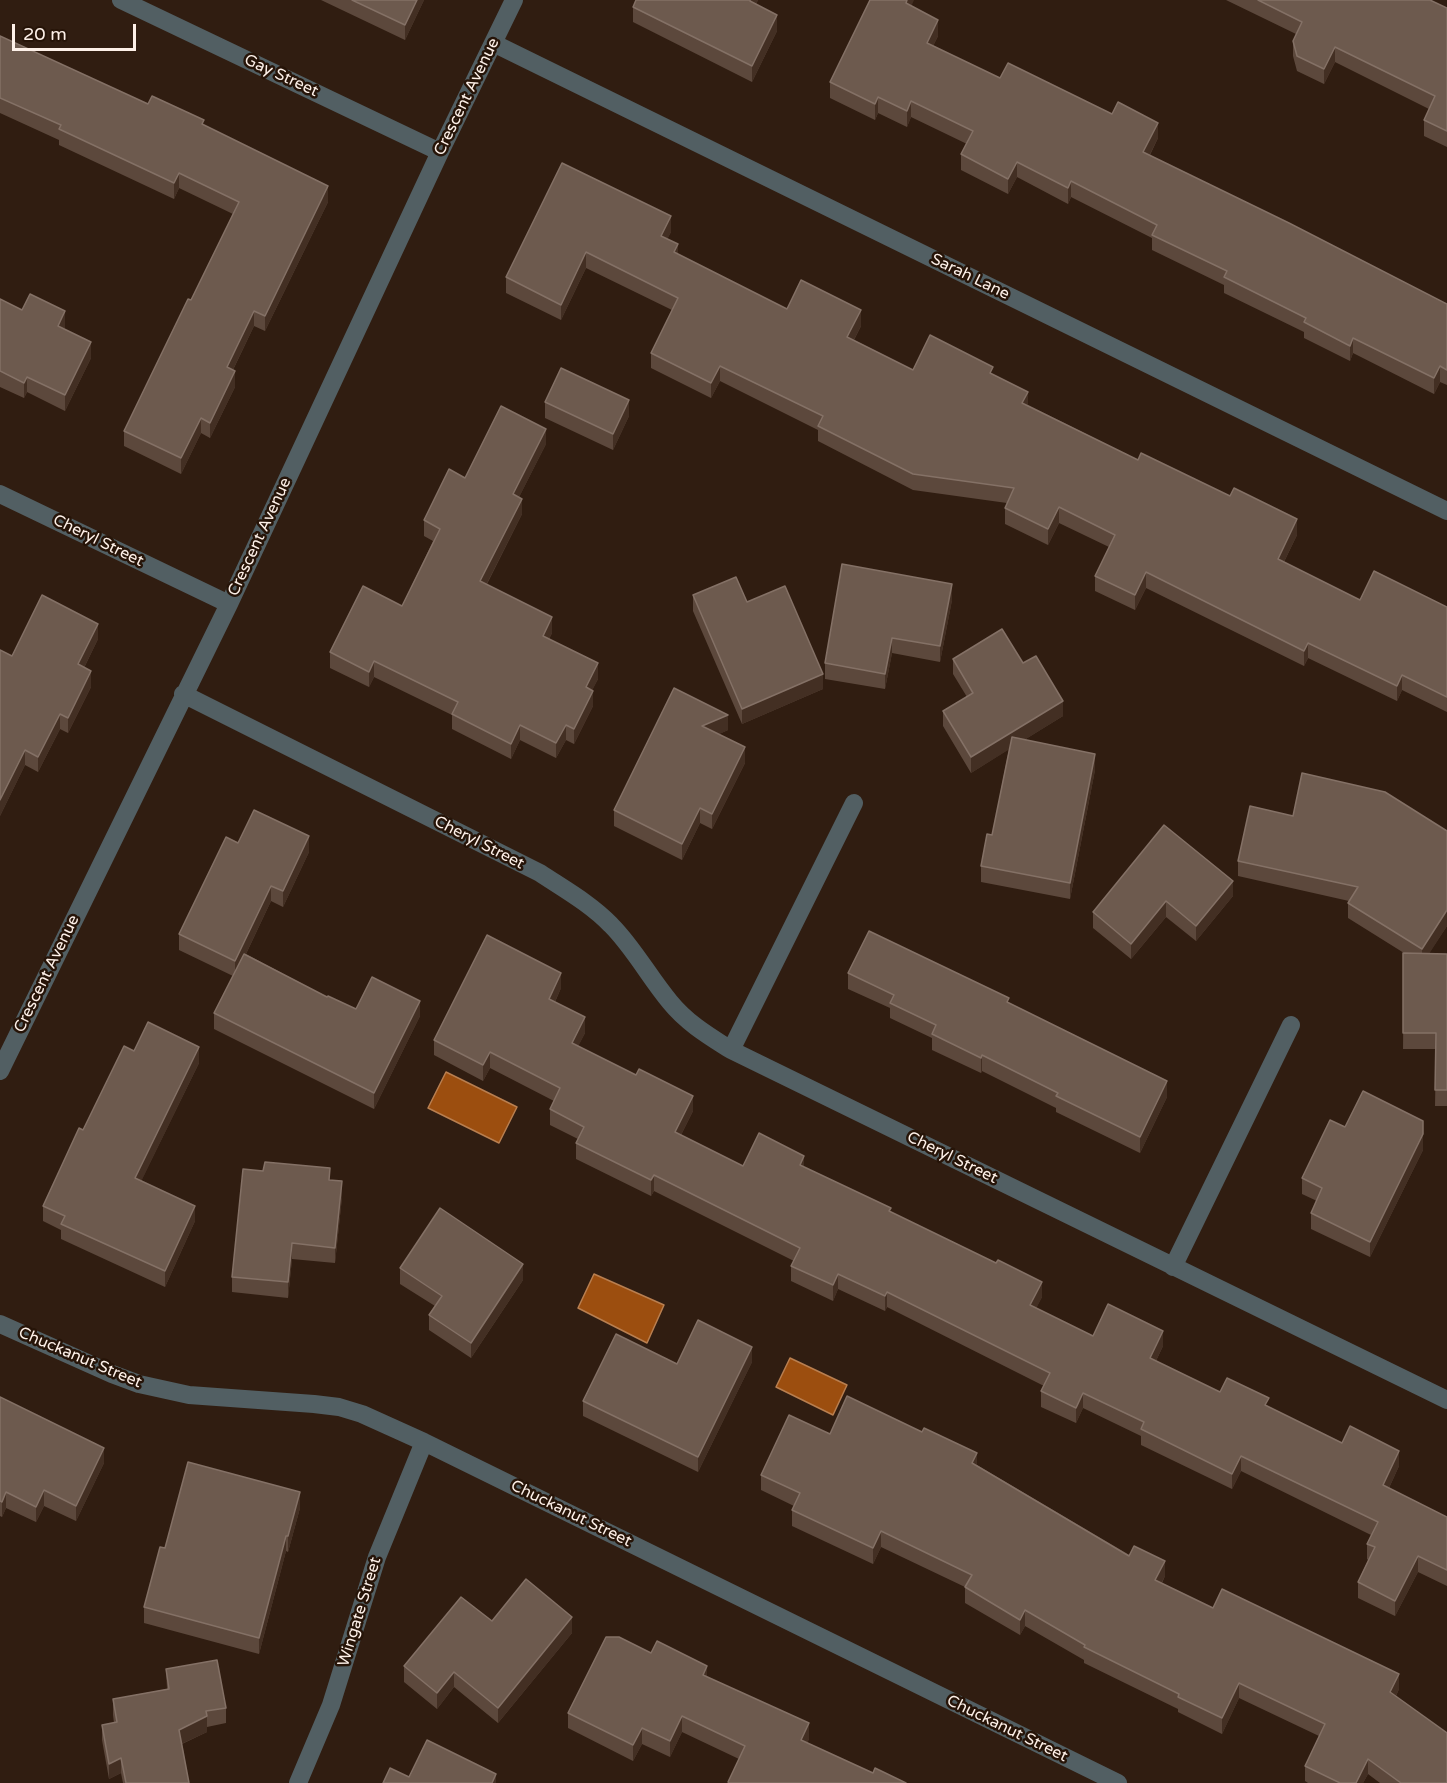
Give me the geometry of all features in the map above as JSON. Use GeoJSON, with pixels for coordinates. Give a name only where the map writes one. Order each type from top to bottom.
{"type":"FeatureCollection","features":[{"type":"Feature","properties":{"kind":"street","name":"Gay Street"},"geometry":{"type":"LineString","coordinates":[[121,0],[440,152]]}},
{"type":"Feature","properties":{"kind":"street","name":"Crescent Avenue"},"geometry":{"type":"LineString","coordinates":[[0,1071],[229,604],[440,152],[514,0]]}},
{"type":"Feature","properties":{"kind":"street","name":"Sarah Lane"},"geometry":{"type":"LineString","coordinates":[[493,43],[1447,511]]}},
{"type":"Feature","properties":{"kind":"street","name":"Cheryl Street"},"geometry":{"type":"LineString","coordinates":[[0,494],[229,604]]}},
{"type":"Feature","properties":{"kind":"street","name":"Cheryl Street"},"geometry":{"type":"LineString","coordinates":[[183,694],[540,873],[609,923],[629,944],[670,1002],[685,1018],[731,1050],[1447,1400]]}},
{"type":"Feature","properties":{"kind":"street"},"geometry":{"type":"LineString","coordinates":[[731,1050],[854,803]]}},
{"type":"Feature","properties":{"kind":"street"},"geometry":{"type":"LineString","coordinates":[[1173,1267],[1291,1025]]}},
{"type":"Feature","properties":{"kind":"street","name":"Chuckanut Street"},"geometry":{"type":"LineString","coordinates":[[0,1324],[139,1384],[189,1395],[314,1404],[339,1407],[362,1414],[424,1442],[1118,1783]]}},
{"type":"Feature","properties":{"kind":"street","name":"Wingate Street"},"geometry":{"type":"LineString","coordinates":[[298,1783],[331,1705],[377,1557],[424,1442]]}},
{"type":"Feature","properties":{"kind":"shaded area"},"geometry":{"type":"Polygon","coordinates":[[[446,1072],[517,1107],[499,1143],[428,1108],[446,1072]]]}},
{"type":"Feature","properties":{"kind":"shaded area"},"geometry":{"type":"Polygon","coordinates":[[[594,1274],[664,1305],[647,1343],[578,1308],[594,1274]]]}},
{"type":"Feature","properties":{"kind":"shaded area"},"geometry":{"type":"Polygon","coordinates":[[[790,1358],[847,1385],[833,1415],[776,1387],[790,1358]]]}},
{"type":"Feature","properties":{"kind":"building"},"geometry":{"type":"Polygon","coordinates":[[[352,0],[417,0],[405,25],[352,0]]]}},
{"type":"Feature","properties":{"kind":"building"},"geometry":{"type":"Polygon","coordinates":[[[636,0],[750,0],[777,15],[752,66],[633,7],[636,0]]]}},
{"type":"Feature","properties":{"kind":"building"},"geometry":{"type":"Polygon","coordinates":[[[870,0],[907,0],[906,3],[938,20],[927,43],[1000,78],[1008,63],[1112,114],[1118,102],[1158,123],[1143,152],[1447,304],[1447,370],[1440,366],[1434,378],[1353,338],[1350,346],[1304,322],[1306,318],[1224,277],[1227,271],[1152,235],[1157,225],[1071,181],[1068,188],[1017,162],[1008,179],[961,154],[973,131],[911,101],[907,111],[878,97],[875,104],[830,82],[870,0]]]}},
{"type":"Feature","properties":{"kind":"building"},"geometry":{"type":"Polygon","coordinates":[[[1258,0],[1430,0],[1447,8],[1447,131],[1424,120],[1435,96],[1335,47],[1324,69],[1297,56],[1293,41],[1302,22],[1258,0]]]}},
{"type":"Feature","properties":{"kind":"building"},"geometry":{"type":"Polygon","coordinates":[[[0,36],[148,104],[152,96],[204,120],[202,124],[328,186],[265,316],[254,311],[227,367],[235,371],[210,423],[201,418],[181,458],[124,431],[188,299],[191,300],[239,202],[179,173],[174,183],[59,129],[61,125],[0,98],[0,36]]]}},
{"type":"Feature","properties":{"kind":"building"},"geometry":{"type":"Polygon","coordinates":[[[562,163],[671,216],[661,236],[678,244],[674,252],[787,309],[801,280],[861,310],[847,337],[913,370],[930,335],[993,367],[990,373],[1028,392],[1022,403],[1138,460],[1141,453],[1230,496],[1234,488],[1297,519],[1278,559],[1360,600],[1374,571],[1447,607],[1447,697],[1402,675],[1397,686],[1308,643],[1304,651],[1146,572],[1135,595],[1095,576],[1115,535],[1059,507],[1048,529],[1005,508],[1014,488],[913,474],[818,426],[823,416],[720,366],[711,383],[651,353],[678,298],[586,252],[561,305],[506,277],[562,163]]]}},
{"type":"Feature","properties":{"kind":"building"},"geometry":{"type":"Polygon","coordinates":[[[30,294],[65,311],[58,326],[91,342],[65,395],[27,377],[24,383],[0,371],[0,299],[22,310],[30,294]]]}},
{"type":"Feature","properties":{"kind":"building"},"geometry":{"type":"Polygon","coordinates":[[[561,368],[629,400],[613,434],[545,402],[561,368]]]}},
{"type":"Feature","properties":{"kind":"building"},"geometry":{"type":"Polygon","coordinates":[[[501,406],[546,429],[513,494],[522,499],[480,581],[552,617],[543,636],[598,663],[586,687],[593,691],[574,729],[566,725],[556,743],[520,725],[511,744],[452,714],[458,702],[374,661],[369,672],[330,652],[363,586],[402,606],[440,529],[424,520],[449,469],[465,478],[501,406]]]}},
{"type":"Feature","properties":{"kind":"building"},"geometry":{"type":"Polygon","coordinates":[[[842,564],[952,584],[940,646],[892,638],[885,674],[825,663],[842,564]]]}},
{"type":"Feature","properties":{"kind":"building"},"geometry":{"type":"Polygon","coordinates":[[[736,577],[747,602],[785,586],[823,674],[742,709],[693,595],[736,577]]]}},
{"type":"Feature","properties":{"kind":"building"},"geometry":{"type":"Polygon","coordinates":[[[42,595],[98,624],[78,664],[91,671],[68,718],[60,714],[38,757],[25,750],[0,800],[0,650],[12,656],[42,595]]]}},
{"type":"Feature","properties":{"kind":"building"},"geometry":{"type":"Polygon","coordinates":[[[1002,629],[1023,663],[1036,656],[1063,701],[971,757],[943,711],[973,693],[953,659],[1002,629]]]}},
{"type":"Feature","properties":{"kind":"building"},"geometry":{"type":"Polygon","coordinates":[[[674,688],[728,715],[702,726],[745,747],[712,814],[700,808],[682,844],[614,810],[674,688]]]}},
{"type":"Feature","properties":{"kind":"building"},"geometry":{"type":"Polygon","coordinates":[[[1012,737],[1095,754],[1070,883],[981,866],[987,834],[992,835],[1012,737]]]}},
{"type":"Feature","properties":{"kind":"building"},"geometry":{"type":"Polygon","coordinates":[[[1302,773],[1385,792],[1447,831],[1447,910],[1422,949],[1348,903],[1358,887],[1238,861],[1250,806],[1293,816],[1302,773]]]}},
{"type":"Feature","properties":{"kind":"building"},"geometry":{"type":"Polygon","coordinates":[[[254,810],[309,836],[283,891],[271,886],[235,961],[179,934],[226,837],[238,843],[254,810]]]}},
{"type":"Feature","properties":{"kind":"building"},"geometry":{"type":"Polygon","coordinates":[[[1164,825],[1233,881],[1196,926],[1166,901],[1131,944],[1093,912],[1164,825]]]}},
{"type":"Feature","properties":{"kind":"building"},"geometry":{"type":"Polygon","coordinates":[[[869,931],[1009,998],[1007,1002],[1167,1081],[1140,1137],[1056,1096],[1058,1093],[982,1055],[981,1058],[932,1034],[936,1025],[890,1003],[894,995],[848,973],[869,931]]]}},
{"type":"Feature","properties":{"kind":"building"},"geometry":{"type":"Polygon","coordinates":[[[487,935],[561,973],[549,999],[585,1017],[572,1043],[636,1075],[639,1069],[693,1096],[675,1132],[743,1166],[759,1133],[804,1156],[800,1165],[891,1208],[889,1211],[996,1263],[998,1260],[1042,1282],[1030,1305],[1093,1336],[1108,1304],[1163,1331],[1150,1358],[1220,1392],[1227,1378],[1269,1398],[1265,1405],[1342,1443],[1350,1426],[1399,1451],[1383,1485],[1447,1517],[1447,1570],[1418,1556],[1395,1601],[1358,1582],[1375,1547],[1367,1544],[1378,1522],[1241,1456],[1232,1474],[1141,1429],[1144,1422],[1083,1393],[1076,1408],[1041,1391],[1050,1373],[887,1292],[885,1296],[838,1274],[833,1285],[791,1266],[800,1248],[654,1175],[651,1180],[576,1143],[584,1127],[550,1109],[560,1088],[490,1052],[483,1065],[434,1040],[487,935]]]}},
{"type":"Feature","properties":{"kind":"building"},"geometry":{"type":"Polygon","coordinates":[[[1403,953],[1447,954],[1447,1090],[1435,1090],[1436,1033],[1403,1033],[1403,953]]]}},
{"type":"Feature","properties":{"kind":"building"},"geometry":{"type":"Polygon","coordinates":[[[244,954],[327,997],[356,1009],[372,977],[420,1001],[374,1093],[214,1013],[244,954]]]}},
{"type":"Feature","properties":{"kind":"building"},"geometry":{"type":"Polygon","coordinates":[[[148,1022],[199,1047],[135,1178],[195,1206],[165,1271],[61,1224],[65,1216],[43,1206],[79,1128],[83,1130],[124,1046],[134,1051],[148,1022]]]}},
{"type":"Feature","properties":{"kind":"building"},"geometry":{"type":"Polygon","coordinates":[[[1363,1091],[1423,1121],[1423,1134],[1370,1242],[1311,1213],[1322,1188],[1302,1178],[1330,1120],[1345,1127],[1363,1091]]]}},
{"type":"Feature","properties":{"kind":"building"},"geometry":{"type":"Polygon","coordinates":[[[265,1162],[330,1168],[329,1180],[342,1181],[335,1248],[292,1243],[288,1282],[232,1277],[243,1169],[263,1171],[265,1162]]]}},
{"type":"Feature","properties":{"kind":"building"},"geometry":{"type":"Polygon","coordinates":[[[440,1208],[523,1264],[471,1343],[429,1315],[442,1296],[400,1268],[440,1208]]]}},
{"type":"Feature","properties":{"kind":"building"},"geometry":{"type":"Polygon","coordinates":[[[698,1320],[752,1347],[698,1457],[583,1401],[616,1334],[677,1364],[698,1320]]]}},
{"type":"Feature","properties":{"kind":"building"},"geometry":{"type":"Polygon","coordinates":[[[847,1396],[922,1432],[924,1428],[977,1453],[972,1463],[1129,1556],[1134,1546],[1165,1561],[1155,1580],[1213,1608],[1222,1589],[1399,1674],[1390,1692],[1447,1733],[1447,1783],[1401,1783],[1368,1759],[1356,1783],[1340,1783],[1305,1766],[1325,1724],[1239,1683],[1222,1718],[1084,1647],[1085,1645],[1025,1610],[1020,1620],[965,1587],[972,1575],[881,1531],[873,1548],[792,1510],[800,1493],[761,1475],[789,1415],[830,1434],[847,1396]]]}},
{"type":"Feature","properties":{"kind":"building"},"geometry":{"type":"Polygon","coordinates":[[[0,1397],[104,1448],[76,1506],[44,1490],[36,1507],[6,1492],[2,1502],[0,1501],[0,1397]]]}},
{"type":"Feature","properties":{"kind":"building"},"geometry":{"type":"Polygon","coordinates":[[[188,1462],[300,1492],[259,1638],[144,1607],[160,1547],[165,1548],[188,1462]]]}},
{"type":"Feature","properties":{"kind":"building"},"geometry":{"type":"Polygon","coordinates":[[[526,1579],[572,1617],[498,1708],[454,1672],[437,1693],[404,1666],[461,1597],[492,1621],[526,1579]]]}},
{"type":"Feature","properties":{"kind":"building"},"geometry":{"type":"Polygon","coordinates":[[[606,1637],[619,1637],[651,1653],[657,1641],[707,1666],[703,1675],[809,1723],[801,1740],[873,1773],[875,1768],[906,1783],[729,1783],[745,1746],[682,1716],[670,1741],[642,1728],[633,1745],[568,1713],[606,1637]]]}},
{"type":"Feature","properties":{"kind":"building"},"geometry":{"type":"Polygon","coordinates":[[[217,1660],[226,1708],[206,1711],[207,1716],[179,1730],[189,1783],[126,1783],[121,1758],[109,1764],[102,1725],[117,1722],[113,1699],[169,1689],[166,1669],[217,1660]]]}},
{"type":"Feature","properties":{"kind":"building"},"geometry":{"type":"Polygon","coordinates":[[[427,1740],[496,1774],[492,1783],[383,1783],[390,1768],[409,1777],[427,1740]]]}}]}
